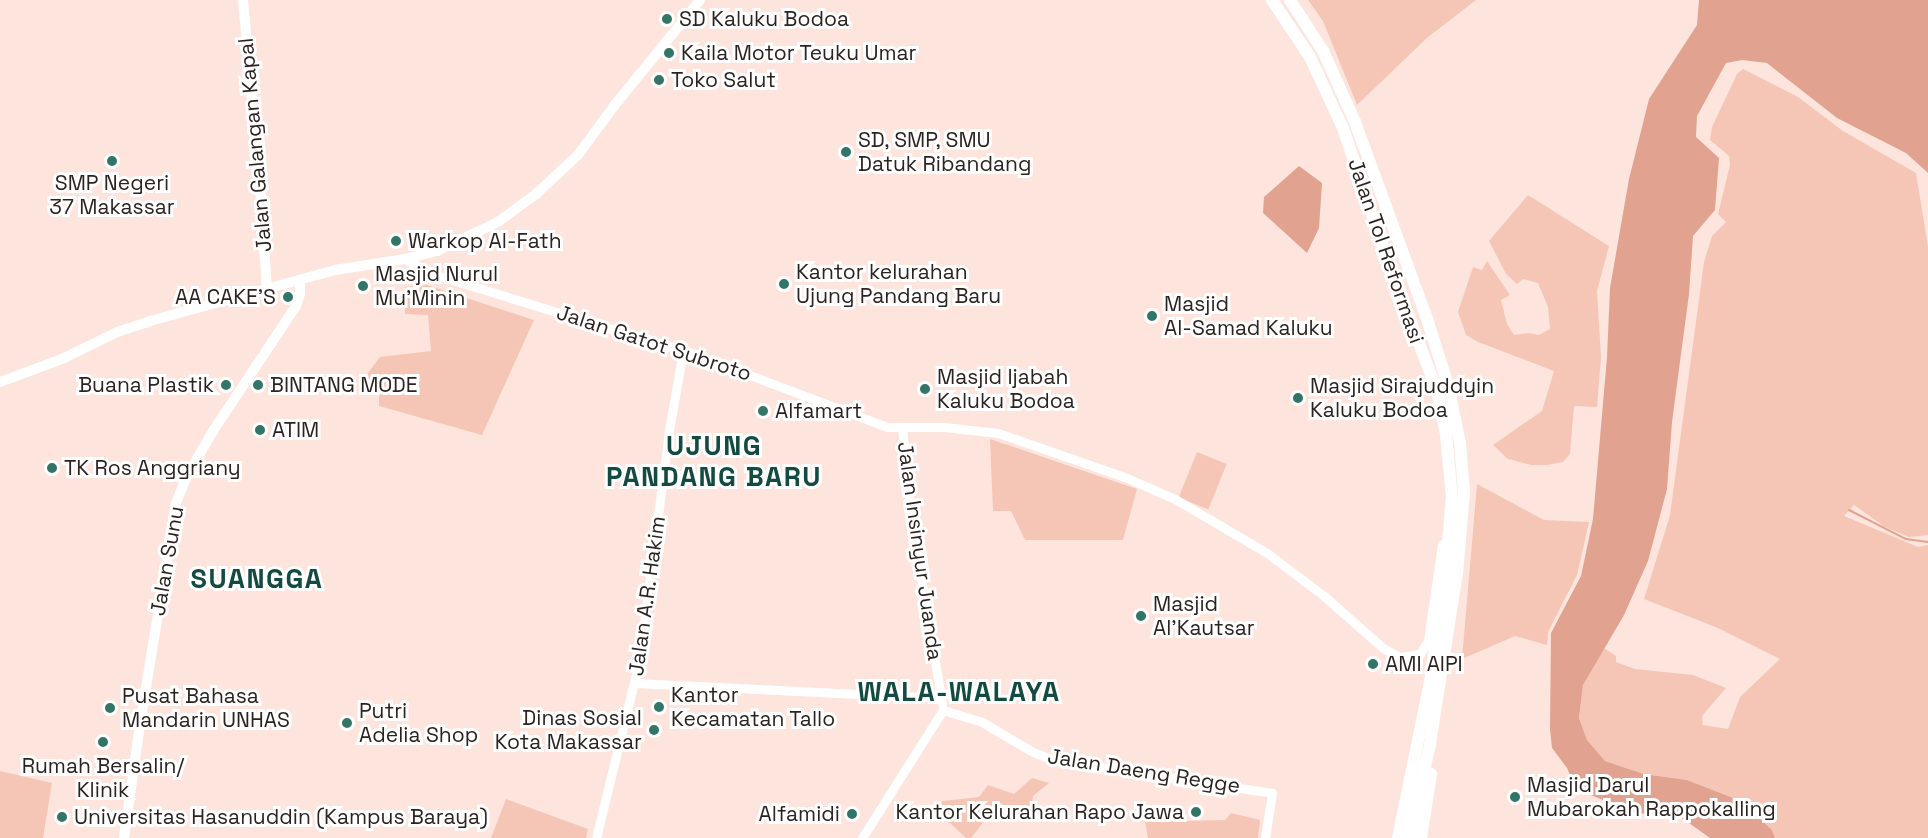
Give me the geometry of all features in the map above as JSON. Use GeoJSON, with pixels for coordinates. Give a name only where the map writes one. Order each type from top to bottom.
{"type":"FeatureCollection","features":[{"type":"Feature","properties":{"kind":"highway","name":"Jalan Tol Reformasi"},"geometry":{"type":"LineString","coordinates":[[1272,0],[1310,57],[1343,128],[1388,261],[1437,391],[1449,459],[1452,497],[1445,577],[1430,682],[1398,838]]}},
{"type":"Feature","properties":{"kind":"highway","name":"Jalan Tol Reformasi"},"geometry":{"type":"LineString","coordinates":[[1290,0],[1323,51],[1355,122],[1427,319],[1457,421],[1464,492],[1457,573],[1439,687],[1409,838]]}},
{"type":"Feature","properties":{"kind":"highway"},"geometry":{"type":"LineString","coordinates":[[1421,838],[1439,716],[1439,687]]}},
{"type":"Feature","properties":{"kind":"main road","name":"Jalan Galangan Kapal"},"geometry":{"type":"LineString","coordinates":[[243,0],[261,197],[272,288]]}},
{"type":"Feature","properties":{"kind":"main road"},"geometry":{"type":"LineString","coordinates":[[0,382],[62,359],[117,332],[335,270],[405,259],[437,251],[478,232],[524,204],[578,155],[614,106],[700,0]]}},
{"type":"Feature","properties":{"kind":"main road","name":"Jalan Sunu"},"geometry":{"type":"LineString","coordinates":[[124,838],[170,533],[178,496],[213,431],[296,306],[300,294],[296,282]]}},
{"type":"Feature","properties":{"kind":"street","name":"Jalan Gatot Subroto"},"geometry":{"type":"LineString","coordinates":[[405,259],[433,274],[683,351],[887,428],[954,428],[998,433],[1083,461],[1175,499],[1293,571],[1383,648],[1399,657],[1420,654],[1428,640],[1435,602],[1446,507],[1452,497]]}},
{"type":"Feature","properties":{"kind":"street","name":"Jalan A.R. Hakim"},"geometry":{"type":"LineString","coordinates":[[596,838],[635,683],[669,430],[683,351]]}},
{"type":"Feature","properties":{"kind":"street","name":"Jalan Insinyur Juanda"},"geometry":{"type":"LineString","coordinates":[[902,428],[912,524],[943,710]]}},
{"type":"Feature","properties":{"kind":"street"},"geometry":{"type":"LineString","coordinates":[[635,683],[941,698]]}},
{"type":"Feature","properties":{"kind":"street"},"geometry":{"type":"LineString","coordinates":[[862,838],[943,710]]}},
{"type":"Feature","properties":{"kind":"street","name":"Jalan Daeng Regge"},"geometry":{"type":"LineString","coordinates":[[943,710],[982,722],[1033,752],[1054,760],[1272,793],[1265,838]]}},
{"type":"Feature","properties":{"kind":"shaded area"},"geometry":{"type":"Polygon","coordinates":[[[1308,0],[1476,0],[1428,37],[1357,105],[1323,21],[1308,0]]]}},
{"type":"Feature","properties":{"kind":"shaded area"},"geometry":{"type":"Polygon","coordinates":[[[1699,0],[1928,0],[1928,173],[1906,153],[1837,118],[1767,63],[1742,60],[1726,63],[1697,116],[1696,137],[1719,158],[1715,210],[1693,236],[1689,294],[1672,422],[1667,489],[1648,561],[1624,615],[1583,685],[1579,718],[1587,740],[1605,761],[1644,774],[1687,780],[1741,801],[1772,830],[1775,838],[1710,838],[1679,816],[1635,813],[1576,789],[1567,768],[1552,748],[1550,729],[1551,633],[1581,576],[1593,519],[1607,357],[1610,288],[1629,179],[1649,99],[1697,25],[1699,0]]]}},
{"type":"Feature","properties":{"kind":"shaded area"},"geometry":{"type":"Polygon","coordinates":[[[1743,69],[1798,97],[1843,131],[1916,173],[1928,247],[1928,535],[1909,537],[1885,527],[1854,505],[1844,516],[1918,547],[1928,545],[1928,838],[1775,838],[1772,830],[1741,801],[1687,780],[1644,774],[1605,761],[1587,740],[1579,718],[1583,685],[1604,648],[1616,656],[1616,662],[1635,669],[1693,675],[1726,688],[1702,716],[1703,725],[1728,729],[1740,697],[1780,659],[1718,628],[1644,599],[1670,515],[1704,262],[1712,236],[1726,222],[1718,214],[1730,165],[1729,156],[1710,140],[1712,127],[1737,74],[1743,69]]]}},
{"type":"Feature","properties":{"kind":"shaded area"},"geometry":{"type":"Polygon","coordinates":[[[1299,166],[1322,183],[1319,228],[1307,253],[1263,213],[1264,197],[1299,166]]]}},
{"type":"Feature","properties":{"kind":"shaded area"},"geometry":{"type":"Polygon","coordinates":[[[1528,195],[1609,246],[1597,291],[1601,357],[1597,407],[1574,406],[1570,454],[1563,462],[1547,465],[1532,465],[1508,459],[1493,445],[1542,411],[1554,371],[1478,342],[1466,335],[1458,312],[1473,267],[1482,270],[1487,261],[1510,295],[1501,300],[1507,324],[1514,335],[1528,333],[1539,335],[1550,329],[1548,307],[1538,283],[1523,279],[1517,284],[1506,274],[1489,241],[1528,195]]]}},
{"type":"Feature","properties":{"kind":"shaded area"},"geometry":{"type":"Polygon","coordinates":[[[427,285],[534,320],[482,435],[379,406],[379,389],[365,377],[380,357],[431,351],[428,315],[405,314],[405,287],[427,285]]]}},
{"type":"Feature","properties":{"kind":"shaded area"},"geometry":{"type":"Polygon","coordinates":[[[990,439],[1137,489],[1123,540],[1025,540],[1011,511],[993,511],[990,439]]]}},
{"type":"Feature","properties":{"kind":"shaded area"},"geometry":{"type":"Polygon","coordinates":[[[1197,452],[1227,464],[1208,509],[1179,497],[1197,452]]]}},
{"type":"Feature","properties":{"kind":"shaded area"},"geometry":{"type":"Polygon","coordinates":[[[1477,484],[1544,520],[1589,522],[1577,575],[1548,632],[1547,645],[1515,636],[1462,659],[1477,484]]]}},
{"type":"Feature","properties":{"kind":"shaded area"},"geometry":{"type":"Polygon","coordinates":[[[0,771],[52,783],[43,838],[0,838],[0,771]]]}},
{"type":"Feature","properties":{"kind":"shaded area"},"geometry":{"type":"Polygon","coordinates":[[[1032,778],[1049,783],[1033,796],[1030,823],[999,802],[971,838],[966,838],[950,823],[933,818],[942,801],[979,797],[988,785],[1014,794],[1032,778]]]}},
{"type":"Feature","properties":{"kind":"shaded area"},"geometry":{"type":"Polygon","coordinates":[[[506,799],[588,829],[586,838],[491,838],[506,799]]]}},
{"type":"Feature","properties":{"kind":"shaded area"},"geometry":{"type":"Polygon","coordinates":[[[1231,813],[1260,820],[1258,838],[1148,838],[1145,822],[1225,820],[1231,813]]]}},
{"type":"Feature","properties":{"kind":"waterway"},"geometry":{"type":"LineString","coordinates":[[1849,510],[1906,539],[1928,542]]}},
{"type":"Feature","properties":{"kind":"place","name":"SD Kaluku Bodoa"},"geometry":{"type":"Point","coordinates":[667,19]}},
{"type":"Feature","properties":{"kind":"place","name":"Kaila Motor Teuku Umar"},"geometry":{"type":"Point","coordinates":[669,53]}},
{"type":"Feature","properties":{"kind":"place","name":"Toko Salut"},"geometry":{"type":"Point","coordinates":[659,80]}},
{"type":"Feature","properties":{"kind":"place","name":"SD, SMP, SMU Datuk Ribandang"},"geometry":{"type":"Point","coordinates":[846,152]}},
{"type":"Feature","properties":{"kind":"place","name":"SMP Negeri 37 Makassar"},"geometry":{"type":"Point","coordinates":[112,161]}},
{"type":"Feature","properties":{"kind":"place","name":"Warkop Al-Fath"},"geometry":{"type":"Point","coordinates":[396,241]}},
{"type":"Feature","properties":{"kind":"place","name":"Kantor kelurahan Ujung Pandang Baru"},"geometry":{"type":"Point","coordinates":[784,284]}},
{"type":"Feature","properties":{"kind":"place","name":"Masjid Nurul Mu'Minin"},"geometry":{"type":"Point","coordinates":[363,286]}},
{"type":"Feature","properties":{"kind":"place","name":"AA CAKE'S"},"geometry":{"type":"Point","coordinates":[288,297]}},
{"type":"Feature","properties":{"kind":"place","name":"Masjid Al-Samad Kaluku"},"geometry":{"type":"Point","coordinates":[1152,316]}},
{"type":"Feature","properties":{"kind":"place","name":"Buana Plastik"},"geometry":{"type":"Point","coordinates":[226,385]}},
{"type":"Feature","properties":{"kind":"place","name":"BINTANG MODE"},"geometry":{"type":"Point","coordinates":[258,385]}},
{"type":"Feature","properties":{"kind":"place","name":"Masjid Ijabah Kaluku Bodoa"},"geometry":{"type":"Point","coordinates":[925,389]}},
{"type":"Feature","properties":{"kind":"place","name":"Masjid Sirajuddyin Kaluku Bodoa"},"geometry":{"type":"Point","coordinates":[1298,398]}},
{"type":"Feature","properties":{"kind":"place","name":"Alfamart"},"geometry":{"type":"Point","coordinates":[763,411]}},
{"type":"Feature","properties":{"kind":"place","name":"ATIM"},"geometry":{"type":"Point","coordinates":[260,430]}},
{"type":"Feature","properties":{"kind":"place","name":"TK Ros Anggriany"},"geometry":{"type":"Point","coordinates":[52,468]}},
{"type":"Feature","properties":{"kind":"place","name":"Masjid Al'Kautsar"},"geometry":{"type":"Point","coordinates":[1141,616]}},
{"type":"Feature","properties":{"kind":"place","name":"AMI AIPI"},"geometry":{"type":"Point","coordinates":[1373,664]}},
{"type":"Feature","properties":{"kind":"place","name":"Kantor Kecamatan Tallo"},"geometry":{"type":"Point","coordinates":[659,707]}},
{"type":"Feature","properties":{"kind":"place","name":"Pusat Bahasa Mandarin UNHAS"},"geometry":{"type":"Point","coordinates":[110,708]}},
{"type":"Feature","properties":{"kind":"place","name":"Putri Adelia Shop"},"geometry":{"type":"Point","coordinates":[347,723]}},
{"type":"Feature","properties":{"kind":"place","name":"Dinas Sosial Kota Makassar"},"geometry":{"type":"Point","coordinates":[654,730]}},
{"type":"Feature","properties":{"kind":"place","name":"Rumah Bersalin/ Klinik"},"geometry":{"type":"Point","coordinates":[103,742]}},
{"type":"Feature","properties":{"kind":"place","name":"Masjid Darul Mubarokah Rappokalling"},"geometry":{"type":"Point","coordinates":[1515,797]}},
{"type":"Feature","properties":{"kind":"place","name":"Kantor Kelurahan Rapo Jawa"},"geometry":{"type":"Point","coordinates":[1196,812]}},
{"type":"Feature","properties":{"kind":"place","name":"Alfamidi"},"geometry":{"type":"Point","coordinates":[852,814]}},
{"type":"Feature","properties":{"kind":"place","name":"Universitas Hasanuddin (Kampus Baraya)"},"geometry":{"type":"Point","coordinates":[62,817]}},
{"type":"Feature","properties":{"kind":"district","name":"UJUNG PANDANG BARU"},"geometry":{"type":"Point","coordinates":[714,460]}},
{"type":"Feature","properties":{"kind":"district","name":"SUANGGA"},"geometry":{"type":"Point","coordinates":[257,579]}},
{"type":"Feature","properties":{"kind":"district","name":"WALA-WALAYA"},"geometry":{"type":"Point","coordinates":[959,692]}}]}
